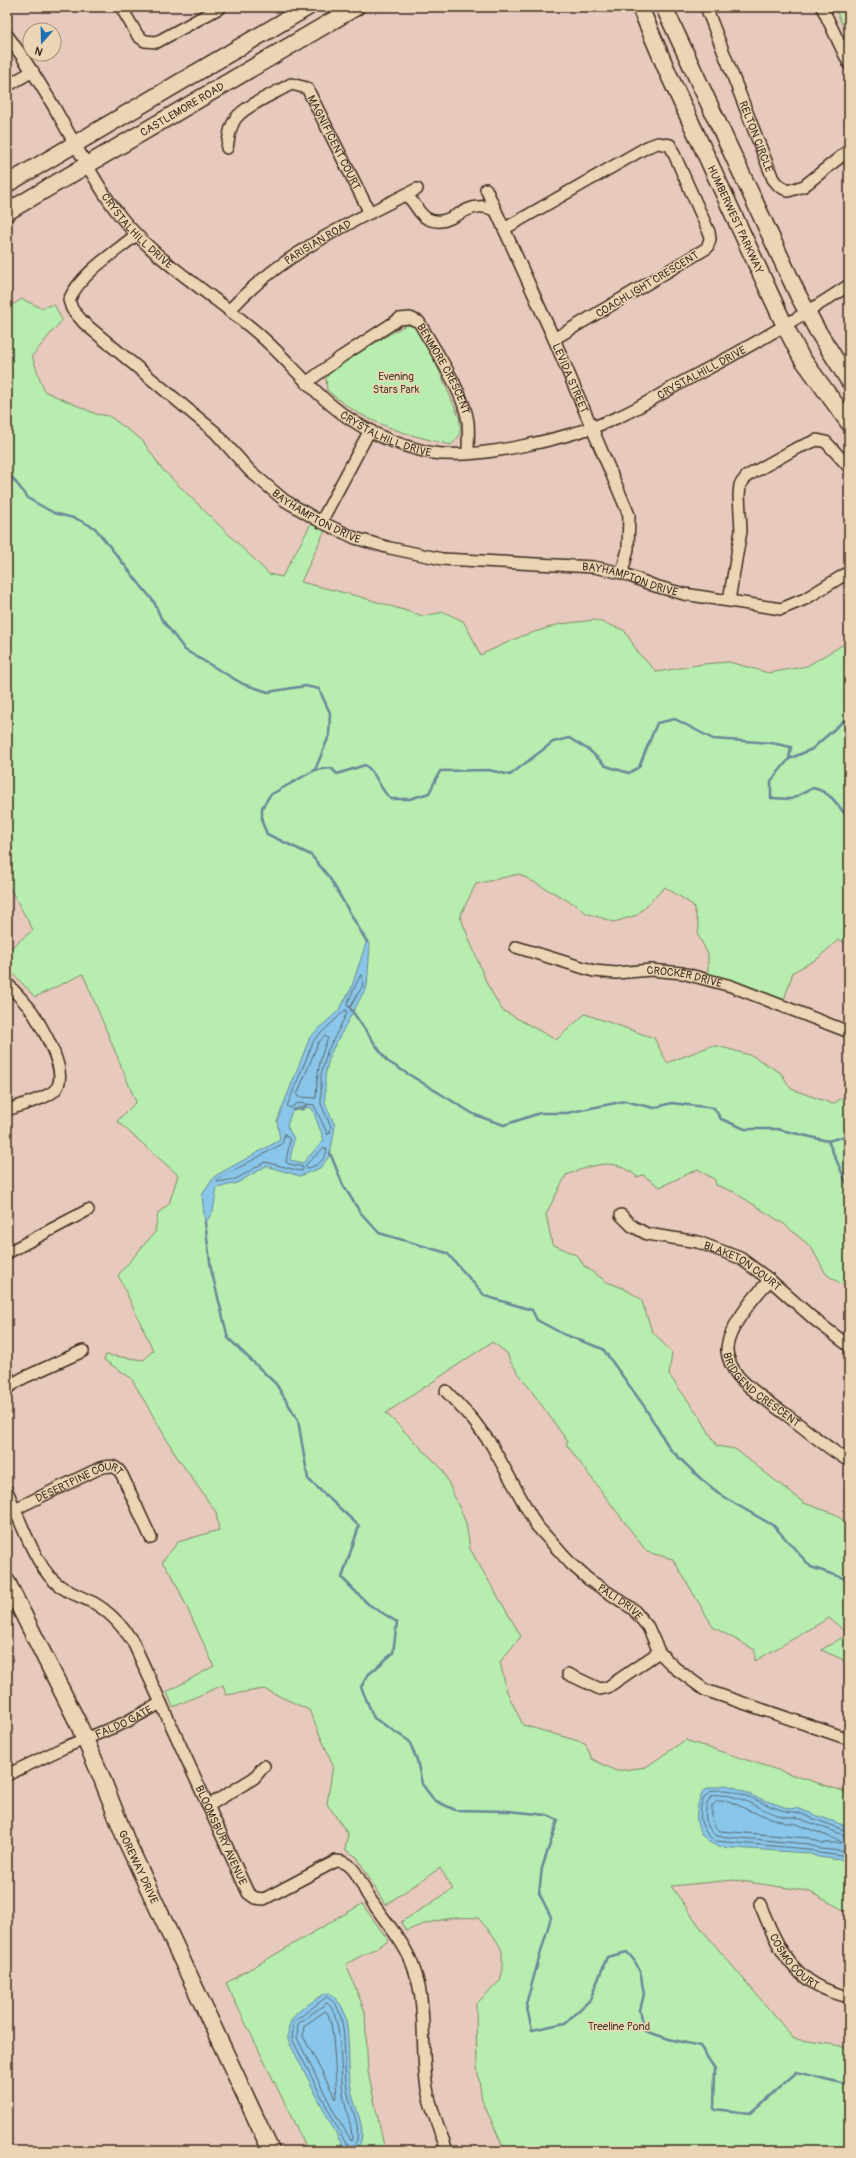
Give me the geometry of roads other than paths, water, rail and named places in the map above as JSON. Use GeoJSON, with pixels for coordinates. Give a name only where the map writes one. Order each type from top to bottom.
{"type":"FeatureCollection","features":[{"type":"Feature","properties":{"kind":"main road","name":"CASTLEMORE ROAD"},"geometry":{"type":"LineString","coordinates":[[7,184],[308,7]]}},
{"type":"Feature","properties":{"kind":"main road","name":"CASTLEMORE ROAD"},"geometry":{"type":"LineString","coordinates":[[7,212],[356,7]]}},
{"type":"Feature","properties":{"kind":"main road","name":"HUMBERWEST PARKWAY"},"geometry":{"type":"LineString","coordinates":[[640,7],[671,80],[784,326],[801,356],[849,423]]}},
{"type":"Feature","properties":{"kind":"main road"},"geometry":{"type":"LineString","coordinates":[[664,7],[807,313],[849,380]]}},
{"type":"Feature","properties":{"kind":"main road"},"geometry":{"type":"LineString","coordinates":[[667,7],[676,31]]}},
{"type":"Feature","properties":{"kind":"main road","name":"GOREWAY DRIVE"},"geometry":{"type":"LineString","coordinates":[[7,1582],[85,1740],[126,1840],[271,2151]]}},
{"type":"Feature","properties":{"kind":"street"},"geometry":{"type":"LineString","coordinates":[[121,7],[138,36],[144,41],[157,42],[221,7]]}},
{"type":"Feature","properties":{"kind":"street","name":"RELTON CIRCLE"},"geometry":{"type":"LineString","coordinates":[[706,7],[773,179],[779,186],[788,191],[804,186],[849,150]]}},
{"type":"Feature","properties":{"kind":"street"},"geometry":{"type":"LineString","coordinates":[[822,7],[849,64]]}},
{"type":"Feature","properties":{"kind":"street","name":"CRYSTALHILL DRIVE"},"geometry":{"type":"LineString","coordinates":[[7,35],[33,71],[86,165],[114,208],[136,235],[263,337],[306,383],[329,403],[358,424],[416,449],[435,453],[468,453],[542,441],[593,428],[619,417],[784,326],[849,286]]}},
{"type":"Feature","properties":{"kind":"street"},"geometry":{"type":"LineString","coordinates":[[7,86],[33,71]]}},
{"type":"Feature","properties":{"kind":"street","name":"MAGNIFICENT COURT"},"geometry":{"type":"LineString","coordinates":[[227,148],[231,128],[235,119],[242,112],[291,84],[307,88],[370,213]]}},
{"type":"Feature","properties":{"kind":"street","name":"COACHLIGHT CRESCENT"},"geometry":{"type":"LineString","coordinates":[[504,229],[647,147],[658,143],[670,145],[709,232],[710,240],[707,248],[554,339]]}},
{"type":"Feature","properties":{"kind":"street","name":"PARISIAN ROAD"},"geometry":{"type":"LineString","coordinates":[[229,311],[244,295],[278,266],[370,213],[417,189]]}},
{"type":"Feature","properties":{"kind":"street","name":"LEVIDA STREET"},"geometry":{"type":"LineString","coordinates":[[486,189],[554,339],[629,515],[628,549],[622,573]]}},
{"type":"Feature","properties":{"kind":"street"},"geometry":{"type":"LineString","coordinates":[[405,195],[412,200],[421,214],[429,219],[437,221],[446,220],[473,207],[481,205],[496,211]]}},
{"type":"Feature","properties":{"kind":"street","name":"BAYHAMPTON DRIVE"},"geometry":{"type":"LineString","coordinates":[[136,235],[95,268],[73,290],[69,300],[72,309],[84,323],[215,432],[250,471],[284,500],[321,522],[362,540],[390,548],[442,559],[594,567],[622,573],[655,586],[684,594],[781,609],[805,599],[849,572]]}},
{"type":"Feature","properties":{"kind":"street","name":"BENMORE CRESCENT"},"geometry":{"type":"LineString","coordinates":[[306,383],[347,352],[399,319],[410,318],[419,322],[457,390],[464,406],[468,421],[468,453]]}},
{"type":"Feature","properties":{"kind":"street"},"geometry":{"type":"LineString","coordinates":[[321,522],[370,430]]}},
{"type":"Feature","properties":{"kind":"street"},"geometry":{"type":"LineString","coordinates":[[729,600],[741,531],[739,495],[740,485],[748,476],[795,449],[817,440],[826,442],[849,466]]}},
{"type":"Feature","properties":{"kind":"street","name":"CROCKER DRIVE"},"geometry":{"type":"LineString","coordinates":[[516,947],[594,971],[616,973],[639,970],[682,973],[731,986],[849,1032]]}},
{"type":"Feature","properties":{"kind":"street"},"geometry":{"type":"LineString","coordinates":[[7,983],[11,993],[34,1016],[60,1067],[61,1079],[56,1089],[45,1096],[7,1110]]}},
{"type":"Feature","properties":{"kind":"street"},"geometry":{"type":"LineString","coordinates":[[7,1252],[88,1210]]}},
{"type":"Feature","properties":{"kind":"street","name":"BLAKETON COURT"},"geometry":{"type":"LineString","coordinates":[[621,1215],[632,1226],[647,1234],[698,1242],[740,1258],[770,1280],[815,1320],[849,1346]]}},
{"type":"Feature","properties":{"kind":"street","name":"BRIDGEND CRESCENT"},"geometry":{"type":"LineString","coordinates":[[770,1280],[759,1291],[736,1325],[729,1340],[727,1350],[729,1362],[739,1377],[770,1403],[849,1461]]}},
{"type":"Feature","properties":{"kind":"street"},"geometry":{"type":"LineString","coordinates":[[7,1374],[10,1387],[83,1351]]}},
{"type":"Feature","properties":{"kind":"street","name":"PALI DRIVE"},"geometry":{"type":"LineString","coordinates":[[446,1391],[470,1416],[491,1444],[536,1525],[571,1564],[588,1579],[633,1609],[648,1628],[659,1652],[686,1678],[705,1690],[849,1739]]}},
{"type":"Feature","properties":{"kind":"street","name":"DESERTPINE COURT"},"geometry":{"type":"LineString","coordinates":[[15,1509],[100,1468],[110,1465],[117,1468],[122,1476],[151,1538]]}},
{"type":"Feature","properties":{"kind":"street","name":"BLOOMSBURY AVENUE"},"geometry":{"type":"LineString","coordinates":[[7,1491],[37,1555],[53,1580],[66,1590],[96,1604],[105,1610],[128,1634],[248,1893],[255,1898],[264,1899],[273,1896],[336,1861],[344,1861],[350,1866],[376,1909],[400,1940],[414,1968],[421,1996],[422,2049],[426,2083],[447,2151]]}},
{"type":"Feature","properties":{"kind":"street"},"geometry":{"type":"LineString","coordinates":[[568,1674],[600,1689],[608,1687],[659,1652]]}},
{"type":"Feature","properties":{"kind":"street","name":"FALDO GATE"},"geometry":{"type":"LineString","coordinates":[[7,1775],[124,1723],[161,1703]]}},
{"type":"Feature","properties":{"kind":"street"},"geometry":{"type":"LineString","coordinates":[[208,1806],[254,1778],[264,1766]]}},
{"type":"Feature","properties":{"kind":"street","name":"COSMO COURT"},"geometry":{"type":"LineString","coordinates":[[760,1904],[774,1940],[794,1968],[813,1983],[840,1995],[849,1997]]}},
{"type":"Feature","properties":{"kind":"water"},"geometry":{"type":"Polygon","coordinates":[[[367,940],[370,946],[367,986],[330,1054],[325,1076],[325,1103],[335,1126],[330,1155],[320,1168],[300,1176],[266,1166],[237,1183],[217,1188],[213,1211],[205,1224],[202,1195],[215,1176],[280,1140],[277,1121],[310,1037],[339,1010],[351,989],[367,940]],[[298,1107],[291,1113],[287,1126],[294,1139],[290,1160],[303,1163],[324,1140],[312,1108],[298,1107]]]}},
{"type":"Feature","properties":{"kind":"water"},"geometry":{"type":"Polygon","coordinates":[[[724,1785],[734,1787],[755,1797],[790,1809],[796,1808],[849,1827],[849,1861],[818,1857],[808,1853],[719,1847],[710,1843],[700,1831],[697,1823],[698,1806],[704,1790],[724,1785]]]}},
{"type":"Feature","properties":{"kind":"water"},"geometry":{"type":"Polygon","coordinates":[[[329,1993],[342,2006],[346,2019],[350,2083],[362,2129],[360,2144],[353,2149],[342,2145],[288,2040],[290,2023],[298,2012],[324,1994],[329,1993]]]}},
{"type":"Feature","properties":{"kind":"waterway"},"geometry":{"type":"LineString","coordinates":[[7,471],[29,499],[54,513],[77,519],[95,528],[154,602],[161,618],[185,650],[243,684],[268,692],[305,686],[319,689],[330,713],[329,736],[315,770]]}},
{"type":"Feature","properties":{"kind":"waterway"},"geometry":{"type":"LineString","coordinates":[[849,716],[812,749],[789,759],[771,781],[771,798],[791,799],[813,788],[830,796],[849,820]]}},
{"type":"Feature","properties":{"kind":"waterway"},"geometry":{"type":"LineString","coordinates":[[367,942],[329,877],[311,855],[267,834],[262,822],[262,808],[270,795],[315,770],[331,768],[337,774],[365,765],[370,769],[386,795],[391,799],[410,799],[429,793],[440,771],[489,770],[510,775],[553,742],[569,738],[589,750],[606,766],[629,773],[639,767],[657,723],[675,719],[713,739],[772,743],[791,747],[789,759]]}},
{"type":"Feature","properties":{"kind":"waterway"},"geometry":{"type":"LineString","coordinates":[[350,1008],[387,1061],[475,1115],[504,1125],[540,1113],[567,1113],[625,1101],[654,1108],[671,1103],[714,1108],[721,1119],[745,1129],[777,1129],[828,1141],[849,1135]]}},
{"type":"Feature","properties":{"kind":"waterway"},"geometry":{"type":"LineString","coordinates":[[293,1110],[303,1109],[306,1105]]}},
{"type":"Feature","properties":{"kind":"waterway"},"geometry":{"type":"LineString","coordinates":[[828,1141],[849,1189]]}},
{"type":"Feature","properties":{"kind":"waterway"},"geometry":{"type":"LineString","coordinates":[[330,1153],[343,1185],[360,1212],[379,1233],[447,1253],[485,1296],[532,1310],[537,1320],[563,1334],[603,1349],[644,1406],[670,1449],[701,1479],[725,1498],[774,1526],[811,1567],[849,1580]]}},
{"type":"Feature","properties":{"kind":"waterway"},"geometry":{"type":"LineString","coordinates":[[205,1222],[211,1269],[228,1338],[276,1384],[298,1420],[308,1479],[359,1526],[342,1578],[368,1604],[397,1622],[393,1653],[368,1675],[361,1687],[374,1718],[409,1741],[417,1760],[422,1784],[434,1800],[455,1810],[509,1811],[547,1815],[558,1820],[542,1868],[539,1893],[551,1917],[526,2004],[532,2030],[565,2023],[590,2000],[607,1957],[627,1952],[634,1960],[640,1971],[644,1994],[640,2010],[645,2031],[669,2039],[700,2046],[715,2069],[714,2109],[750,2113],[797,2072],[849,2085]]}},
{"type":"Feature","properties":{"kind":"park label","name":"Evening Stars Park"},"geometry":{"type":"Point","coordinates":[396,382]}},
{"type":"Feature","properties":{"kind":"park label","name":"Treeline Pond"},"geometry":{"type":"Point","coordinates":[619,2026]}}]}
